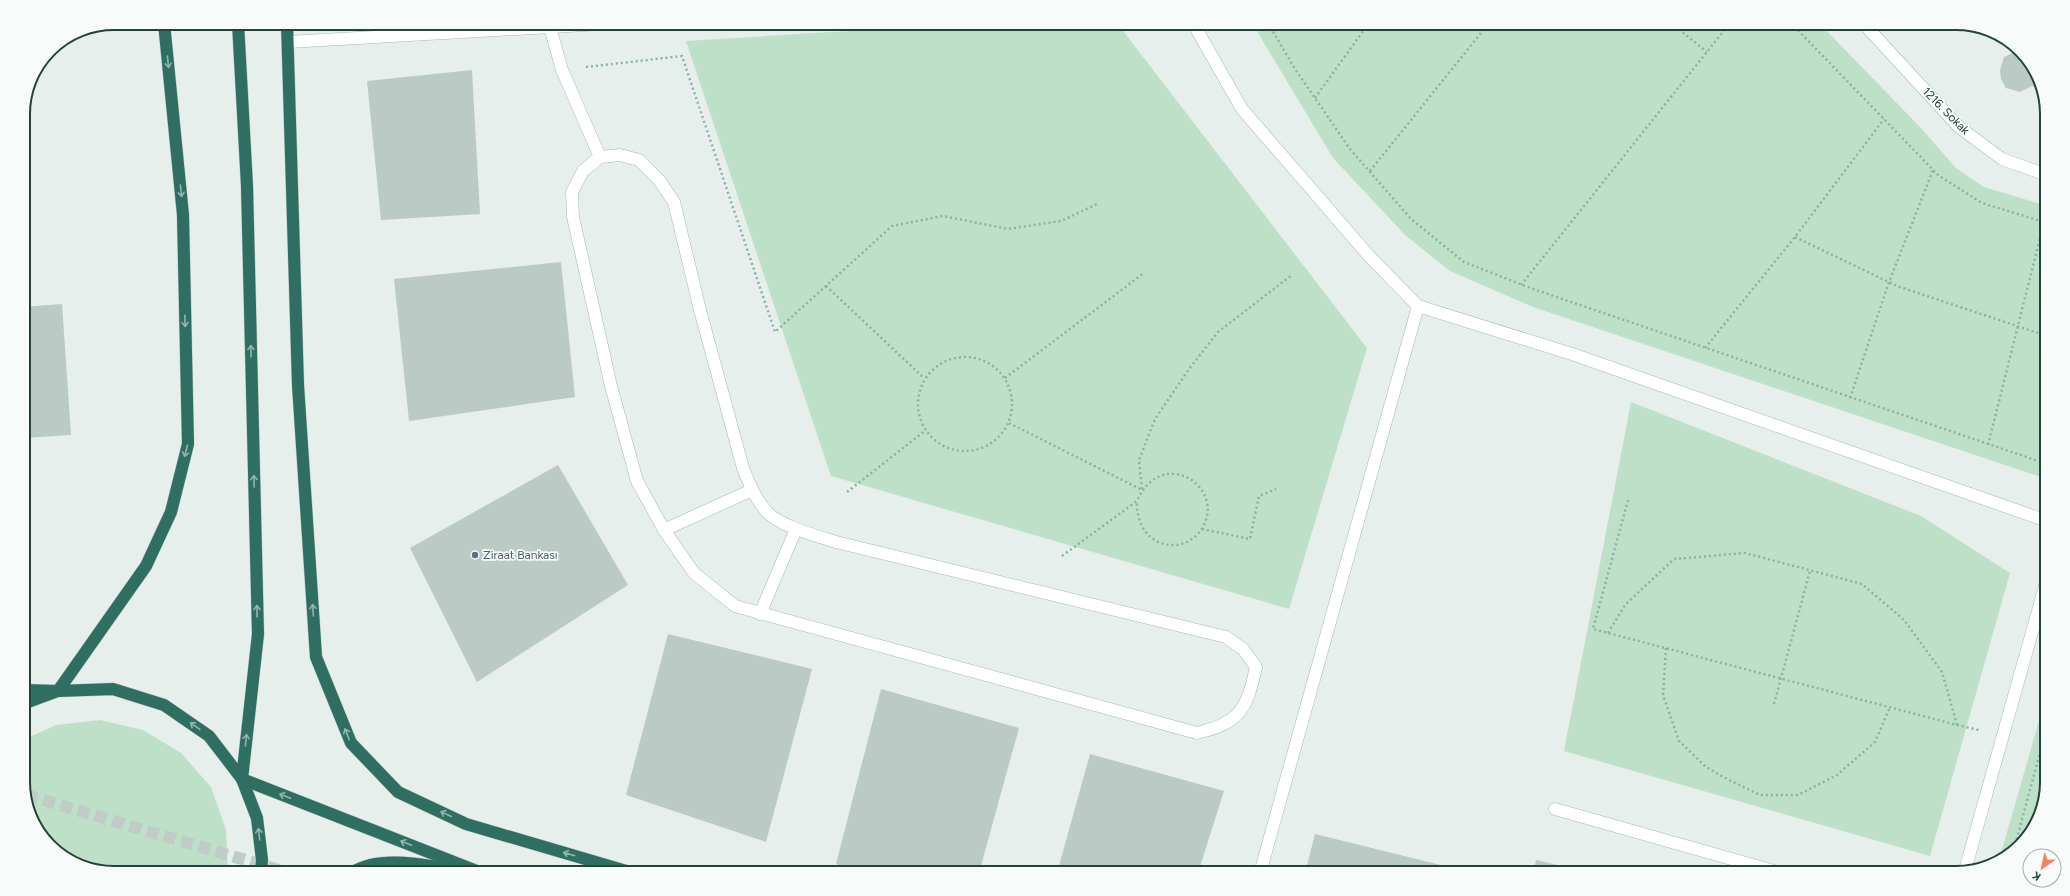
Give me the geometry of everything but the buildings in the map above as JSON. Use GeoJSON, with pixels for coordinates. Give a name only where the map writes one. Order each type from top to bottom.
{"type":"FeatureCollection","features":[{"type":"Feature","properties":{"kind":"highway"},"geometry":{"type":"LineString","coordinates":[[30,701],[58,691],[146,566],[171,512],[188,444],[183,215],[165,30]]}},
{"type":"Feature","properties":{"kind":"highway"},"geometry":{"type":"LineString","coordinates":[[238,30],[246,186],[258,634],[242,779]]}},
{"type":"Feature","properties":{"kind":"highway"},"geometry":{"type":"LineString","coordinates":[[287,30],[298,385],[316,657],[351,742],[398,792],[466,824],[609,866]]}},
{"type":"Feature","properties":{"kind":"highway"},"geometry":{"type":"LineString","coordinates":[[30,690],[58,691],[113,689],[164,705],[209,736],[242,779],[258,818],[262,866]]}},
{"type":"Feature","properties":{"kind":"highway"},"geometry":{"type":"LineString","coordinates":[[242,779],[463,866]]}},
{"type":"Feature","properties":{"kind":"highway"},"geometry":{"type":"LineString","coordinates":[[363,866],[393,863],[419,866]]}},
{"type":"Feature","properties":{"kind":"street"},"geometry":{"type":"LineString","coordinates":[[288,42],[498,30]]}},
{"type":"Feature","properties":{"kind":"street"},"geometry":{"type":"LineString","coordinates":[[551,30],[562,70],[600,157]]}},
{"type":"Feature","properties":{"kind":"street"},"geometry":{"type":"LineString","coordinates":[[1197,30],[1242,108],[1369,256],[1418,306],[1572,354],[2040,519]]}},
{"type":"Feature","properties":{"kind":"street","name":"1216. Sokak"},"geometry":{"type":"LineString","coordinates":[[1869,30],[1959,127],[2002,158],[2040,172]]}},
{"type":"Feature","properties":{"kind":"street"},"geometry":{"type":"LineString","coordinates":[[620,155],[639,160],[659,180],[674,202],[700,310],[739,453],[752,490],[767,512],[796,529],[836,542],[973,577],[1226,637],[1243,649],[1256,667],[1250,693],[1240,713],[1218,728],[1197,733],[760,614],[735,606],[694,573],[664,530],[637,481],[611,386],[574,218],[572,192],[583,171],[600,157],[620,155]]}},
{"type":"Feature","properties":{"kind":"street"},"geometry":{"type":"LineString","coordinates":[[1262,866],[1418,306]]}},
{"type":"Feature","properties":{"kind":"street"},"geometry":{"type":"LineString","coordinates":[[664,530],[752,490]]}},
{"type":"Feature","properties":{"kind":"street"},"geometry":{"type":"LineString","coordinates":[[760,614],[796,529]]}},
{"type":"Feature","properties":{"kind":"street"},"geometry":{"type":"LineString","coordinates":[[1966,865],[2040,604]]}},
{"type":"Feature","properties":{"kind":"street"},"geometry":{"type":"LineString","coordinates":[[1555,809],[1756,866]]}},
{"type":"Feature","properties":{"kind":"path"},"geometry":{"type":"LineString","coordinates":[[1272,30],[1295,69],[1350,149],[1410,219],[1464,262],[1521,285],[2040,462]]}},
{"type":"Feature","properties":{"kind":"path"},"geometry":{"type":"LineString","coordinates":[[1315,98],[1364,30]]}},
{"type":"Feature","properties":{"kind":"path"},"geometry":{"type":"LineString","coordinates":[[1370,171],[1483,30]]}},
{"type":"Feature","properties":{"kind":"path"},"geometry":{"type":"LineString","coordinates":[[1680,30],[1707,52]]}},
{"type":"Feature","properties":{"kind":"path"},"geometry":{"type":"LineString","coordinates":[[1521,285],[1724,30]]}},
{"type":"Feature","properties":{"kind":"path"},"geometry":{"type":"LineString","coordinates":[[1798,30],[1938,176],[1982,203],[2040,221]]}},
{"type":"Feature","properties":{"kind":"path"},"geometry":{"type":"LineString","coordinates":[[562,70],[682,56],[775,332],[892,226],[943,216],[1008,229],[1061,221],[1097,204]]}},
{"type":"Feature","properties":{"kind":"path"},"geometry":{"type":"LineString","coordinates":[[1705,348],[1795,237],[1884,119]]}},
{"type":"Feature","properties":{"kind":"path"},"geometry":{"type":"LineString","coordinates":[[1850,398],[1889,282],[1933,170]]}},
{"type":"Feature","properties":{"kind":"path"},"geometry":{"type":"LineString","coordinates":[[1795,237],[1889,282],[2040,334]]}},
{"type":"Feature","properties":{"kind":"path"},"geometry":{"type":"LineString","coordinates":[[1988,445],[2040,246]]}},
{"type":"Feature","properties":{"kind":"path"},"geometry":{"type":"LineString","coordinates":[[1005,378],[1144,273]]}},
{"type":"Feature","properties":{"kind":"path"},"geometry":{"type":"LineString","coordinates":[[1142,490],[1139,460],[1155,419],[1189,369],[1218,332],[1292,275]]}},
{"type":"Feature","properties":{"kind":"path"},"geometry":{"type":"LineString","coordinates":[[826,286],[924,378]]}},
{"type":"Feature","properties":{"kind":"path"},"geometry":{"type":"LineString","coordinates":[[965,356],[980,359],[994,366],[1005,378],[1012,392],[1013,408],[1009,423],[1000,436],[988,445],[974,451],[958,451],[943,446],[931,437],[921,424],[917,409],[918,393],[924,378],[935,366],[949,359],[965,356]]}},
{"type":"Feature","properties":{"kind":"path"},"geometry":{"type":"LineString","coordinates":[[1009,423],[1142,490]]}},
{"type":"Feature","properties":{"kind":"path"},"geometry":{"type":"LineString","coordinates":[[847,492],[926,430]]}},
{"type":"Feature","properties":{"kind":"path"},"geometry":{"type":"LineString","coordinates":[[1173,473],[1185,476],[1195,482],[1203,491],[1207,501],[1208,512],[1202,528],[1191,540],[1180,544],[1170,545],[1147,535],[1140,525],[1136,513],[1137,501],[1142,490],[1150,481],[1161,475],[1173,473]]}},
{"type":"Feature","properties":{"kind":"path"},"geometry":{"type":"LineString","coordinates":[[1202,528],[1250,539],[1259,496],[1276,489]]}},
{"type":"Feature","properties":{"kind":"path"},"geometry":{"type":"LineString","coordinates":[[1628,500],[1593,629],[1890,708],[1957,725],[2003,734]]}},
{"type":"Feature","properties":{"kind":"path"},"geometry":{"type":"LineString","coordinates":[[1062,556],[1137,501]]}},
{"type":"Feature","properties":{"kind":"path"},"geometry":{"type":"LineString","coordinates":[[1608,633],[1625,605],[1674,559],[1745,553],[1862,584],[1904,620],[1942,672],[1957,725]]}},
{"type":"Feature","properties":{"kind":"path"},"geometry":{"type":"LineString","coordinates":[[1774,704],[1810,571]]}},
{"type":"Feature","properties":{"kind":"path"},"geometry":{"type":"LineString","coordinates":[[1666,648],[1663,695],[1679,741],[1706,767],[1760,795],[1798,795],[1836,775],[1875,742],[1890,708]]}},
{"type":"Feature","properties":{"kind":"path"},"geometry":{"type":"LineString","coordinates":[[2016,841],[2040,753]]}},
{"type":"Feature","properties":{"kind":"green space"},"geometry":{"type":"Polygon","coordinates":[[[863,30],[1122,30],[1367,348],[1289,609],[831,476],[686,41],[863,30]]]}},
{"type":"Feature","properties":{"kind":"green space"},"geometry":{"type":"Polygon","coordinates":[[[1256,30],[1826,30],[1920,127],[1956,168],[1984,187],[2040,204],[2040,477],[1533,307],[1450,271],[1406,236],[1333,158],[1256,30]]]}},
{"type":"Feature","properties":{"kind":"green space"},"geometry":{"type":"Polygon","coordinates":[[[1631,402],[1921,516],[2010,573],[1930,856],[1564,751],[1631,402]]]}},
{"type":"Feature","properties":{"kind":"green space"},"geometry":{"type":"Polygon","coordinates":[[[2040,717],[2040,788],[2037,804],[2034,814],[2026,829],[2012,845],[2001,853],[2040,717]]]}},
{"type":"Feature","properties":{"kind":"green space"},"geometry":{"type":"Polygon","coordinates":[[[100,720],[143,730],[181,753],[211,787],[226,830],[228,866],[108,866],[82,860],[72,855],[54,842],[41,824],[33,804],[30,788],[30,737],[56,725],[100,720]]]}},
{"type":"Feature","properties":{"kind":"tunnel"},"geometry":{"type":"LineString","coordinates":[[32,797],[265,866]]}},
{"type":"Feature","properties":{"kind":"place","name":"Ziraat Bankası"},"geometry":{"type":"Point","coordinates":[475,555]}}]}
